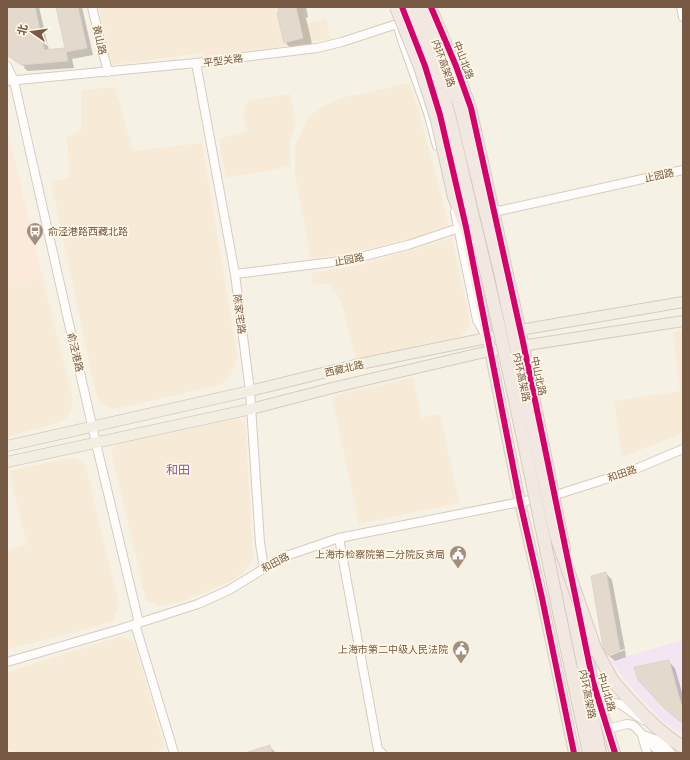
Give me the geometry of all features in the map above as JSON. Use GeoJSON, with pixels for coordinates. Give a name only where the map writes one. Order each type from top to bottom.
{"type":"FeatureCollection","features":[{"type":"Feature","properties":{"kind":"highway"},"geometry":{"type":"LineString","coordinates":[[396,7],[420,67],[437,120],[462,227]]}},
{"type":"Feature","properties":{"kind":"highway","name":"内环高架路"},"geometry":{"type":"LineString","coordinates":[[410,7],[424,34],[448,113],[489,279],[588,753]]}},
{"type":"Feature","properties":{"kind":"highway","name":"内环高架路"},"geometry":{"type":"LineString","coordinates":[[421,7],[433,31],[460,106],[501,276],[600,753]]}},
{"type":"Feature","properties":{"kind":"highway"},"geometry":{"type":"LineString","coordinates":[[556,536],[595,648],[613,681],[644,716],[672,740],[683,747]]}},
{"type":"Feature","properties":{"kind":"highway"},"geometry":{"type":"LineString","coordinates":[[570,669],[585,753]]}},
{"type":"Feature","properties":{"kind":"main road"},"geometry":{"type":"LineString","coordinates":[[402,7],[425,66],[440,115],[462,227],[487,338],[520,502],[542,598],[548,634],[574,753]]}},
{"type":"Feature","properties":{"kind":"main road","name":"中山北路"},"geometry":{"type":"LineString","coordinates":[[432,9],[456,66],[471,108],[557,495],[593,682],[615,751]]}},
{"type":"Feature","properties":{"kind":"main road","name":"西藏北路"},"geometry":{"type":"LineString","coordinates":[[7,446],[250,391],[355,365],[520,330],[683,302]]}},
{"type":"Feature","properties":{"kind":"main road","name":"西藏北路"},"geometry":{"type":"LineString","coordinates":[[7,462],[251,409],[336,387],[489,351],[683,320]]}},
{"type":"Feature","properties":{"kind":"main road"},"geometry":{"type":"LineString","coordinates":[[548,634],[550,663],[568,753]]}},
{"type":"Feature","properties":{"kind":"street","name":"黄山路"},"geometry":{"type":"LineString","coordinates":[[92,7],[108,72]]}},
{"type":"Feature","properties":{"kind":"street"},"geometry":{"type":"LineString","coordinates":[[681,7],[683,17]]}},
{"type":"Feature","properties":{"kind":"street","name":"平型关路"},"geometry":{"type":"LineString","coordinates":[[10,81],[196,63],[327,46],[397,24],[432,9]]}},
{"type":"Feature","properties":{"kind":"street"},"geometry":{"type":"LineString","coordinates":[[397,24],[428,113],[462,227]]}},
{"type":"Feature","properties":{"kind":"street","name":"陈家宅路"},"geometry":{"type":"LineString","coordinates":[[196,63],[235,274],[250,391],[260,543],[264,568]]}},
{"type":"Feature","properties":{"kind":"street","name":"俞泾港路"},"geometry":{"type":"LineString","coordinates":[[7,66],[93,427],[137,623],[174,753]]}},
{"type":"Feature","properties":{"kind":"street","name":"止园路"},"geometry":{"type":"LineString","coordinates":[[494,212],[683,170]]}},
{"type":"Feature","properties":{"kind":"street","name":"止园路"},"geometry":{"type":"LineString","coordinates":[[235,274],[349,260],[408,245],[462,227]]}},
{"type":"Feature","properties":{"kind":"street","name":"和田路"},"geometry":{"type":"LineString","coordinates":[[7,662],[208,600],[229,590],[283,557],[339,538],[557,495],[631,471],[683,449]]}},
{"type":"Feature","properties":{"kind":"street"},"geometry":{"type":"LineString","coordinates":[[339,538],[378,750],[382,753]]}},
{"type":"Feature","properties":{"kind":"street"},"geometry":{"type":"LineString","coordinates":[[600,706],[610,702],[620,704],[642,719],[683,752]]}},
{"type":"Feature","properties":{"kind":"street"},"geometry":{"type":"LineString","coordinates":[[607,729],[627,724],[633,725],[660,753]]}},
{"type":"Feature","properties":{"kind":"street"},"geometry":{"type":"LineString","coordinates":[[642,734],[646,753]]}},
{"type":"Feature","properties":{"kind":"street"},"geometry":{"type":"LineString","coordinates":[[642,734],[659,741],[671,753]]}},
{"type":"Feature","properties":{"kind":"shaded area"},"geometry":{"type":"Polygon","coordinates":[[[98,7],[302,7],[306,24],[326,19],[331,39],[273,48],[204,56],[203,53],[112,65],[98,7]]]}},
{"type":"Feature","properties":{"kind":"shaded area"},"geometry":{"type":"Polygon","coordinates":[[[410,83],[449,225],[417,237],[361,251],[311,259],[295,173],[295,147],[307,118],[322,107],[341,98],[410,83]]]}},
{"type":"Feature","properties":{"kind":"shaded area"},"geometry":{"type":"Polygon","coordinates":[[[115,87],[133,151],[202,143],[237,355],[230,376],[222,384],[121,408],[111,408],[102,404],[96,395],[51,181],[70,178],[67,136],[81,131],[81,90],[115,87]]]}},
{"type":"Feature","properties":{"kind":"shaded area"},"geometry":{"type":"Polygon","coordinates":[[[290,94],[296,125],[289,143],[291,166],[226,178],[219,139],[247,131],[244,115],[248,101],[290,94]]]}},
{"type":"Feature","properties":{"kind":"shaded area"},"geometry":{"type":"Polygon","coordinates":[[[7,128],[42,277],[7,284],[7,128]]]}},
{"type":"Feature","properties":{"kind":"shaded area"},"geometry":{"type":"Polygon","coordinates":[[[452,238],[469,316],[469,325],[466,332],[459,337],[356,359],[343,308],[336,293],[328,284],[313,285],[311,273],[359,265],[452,238]]]}},
{"type":"Feature","properties":{"kind":"shaded area"},"geometry":{"type":"Polygon","coordinates":[[[42,277],[73,399],[71,410],[66,418],[58,423],[7,437],[7,284],[42,277]]]}},
{"type":"Feature","properties":{"kind":"shaded area"},"geometry":{"type":"Polygon","coordinates":[[[683,330],[683,433],[622,457],[614,401],[680,391],[673,332],[683,330]]]}},
{"type":"Feature","properties":{"kind":"shaded area"},"geometry":{"type":"Polygon","coordinates":[[[413,377],[421,418],[440,414],[459,503],[359,524],[332,396],[413,377]]]}},
{"type":"Feature","properties":{"kind":"shaded area"},"geometry":{"type":"Polygon","coordinates":[[[238,418],[245,422],[253,557],[245,571],[234,580],[184,601],[158,606],[146,600],[111,450],[118,444],[238,418]]]}},
{"type":"Feature","properties":{"kind":"shaded area"},"geometry":{"type":"Polygon","coordinates":[[[74,457],[85,464],[119,606],[113,621],[50,639],[7,649],[7,550],[27,544],[9,471],[74,457]]]}},
{"type":"Feature","properties":{"kind":"shaded area"},"geometry":{"type":"Polygon","coordinates":[[[121,636],[134,641],[165,748],[153,753],[13,753],[12,750],[7,751],[7,672],[121,636]]]}},
{"type":"Feature","properties":{"kind":"shaded area"},"geometry":{"type":"Polygon","coordinates":[[[683,640],[683,735],[663,721],[643,701],[611,661],[683,640]]]}},
{"type":"Feature","properties":{"kind":"building"},"geometry":{"type":"Polygon","coordinates":[[[7,7],[35,7],[44,50],[65,48],[56,7],[78,7],[87,48],[66,52],[68,61],[21,65],[7,55],[7,7]]]}},
{"type":"Feature","properties":{"kind":"building"},"geometry":{"type":"Polygon","coordinates":[[[278,7],[296,7],[303,38],[284,43],[277,13],[279,12],[278,7]]]}},
{"type":"Feature","properties":{"kind":"building"},"geometry":{"type":"Polygon","coordinates":[[[606,572],[620,651],[607,655],[603,647],[591,576],[606,572]]]}},
{"type":"Feature","properties":{"kind":"building"},"geometry":{"type":"Polygon","coordinates":[[[669,660],[681,704],[683,706],[683,724],[664,708],[638,680],[634,667],[669,660]]]}},
{"type":"Feature","properties":{"kind":"building"},"geometry":{"type":"Polygon","coordinates":[[[270,745],[272,753],[248,753],[248,752],[270,745]]]}},
{"type":"Feature","properties":{"kind":"cycle path"},"geometry":{"type":"LineString","coordinates":[[402,7],[425,66],[440,115],[466,227],[520,502],[542,598],[574,753]]}},
{"type":"Feature","properties":{"kind":"cycle path"},"geometry":{"type":"LineString","coordinates":[[431,7],[456,66],[471,108],[523,342],[593,682],[615,753]]}},
{"type":"Feature","properties":{"kind":"place","name":"俞泾港路西藏北路"},"geometry":{"type":"Point","coordinates":[35,246]}},
{"type":"Feature","properties":{"kind":"place","name":"上海市检察院第二分院反贪局"},"geometry":{"type":"Point","coordinates":[458,569]}},
{"type":"Feature","properties":{"kind":"place","name":"上海市第二中级人民法院"},"geometry":{"type":"Point","coordinates":[461,664]}},
{"type":"Feature","properties":{"kind":"district","name":"和田"},"geometry":{"type":"Point","coordinates":[178,470]}}]}
